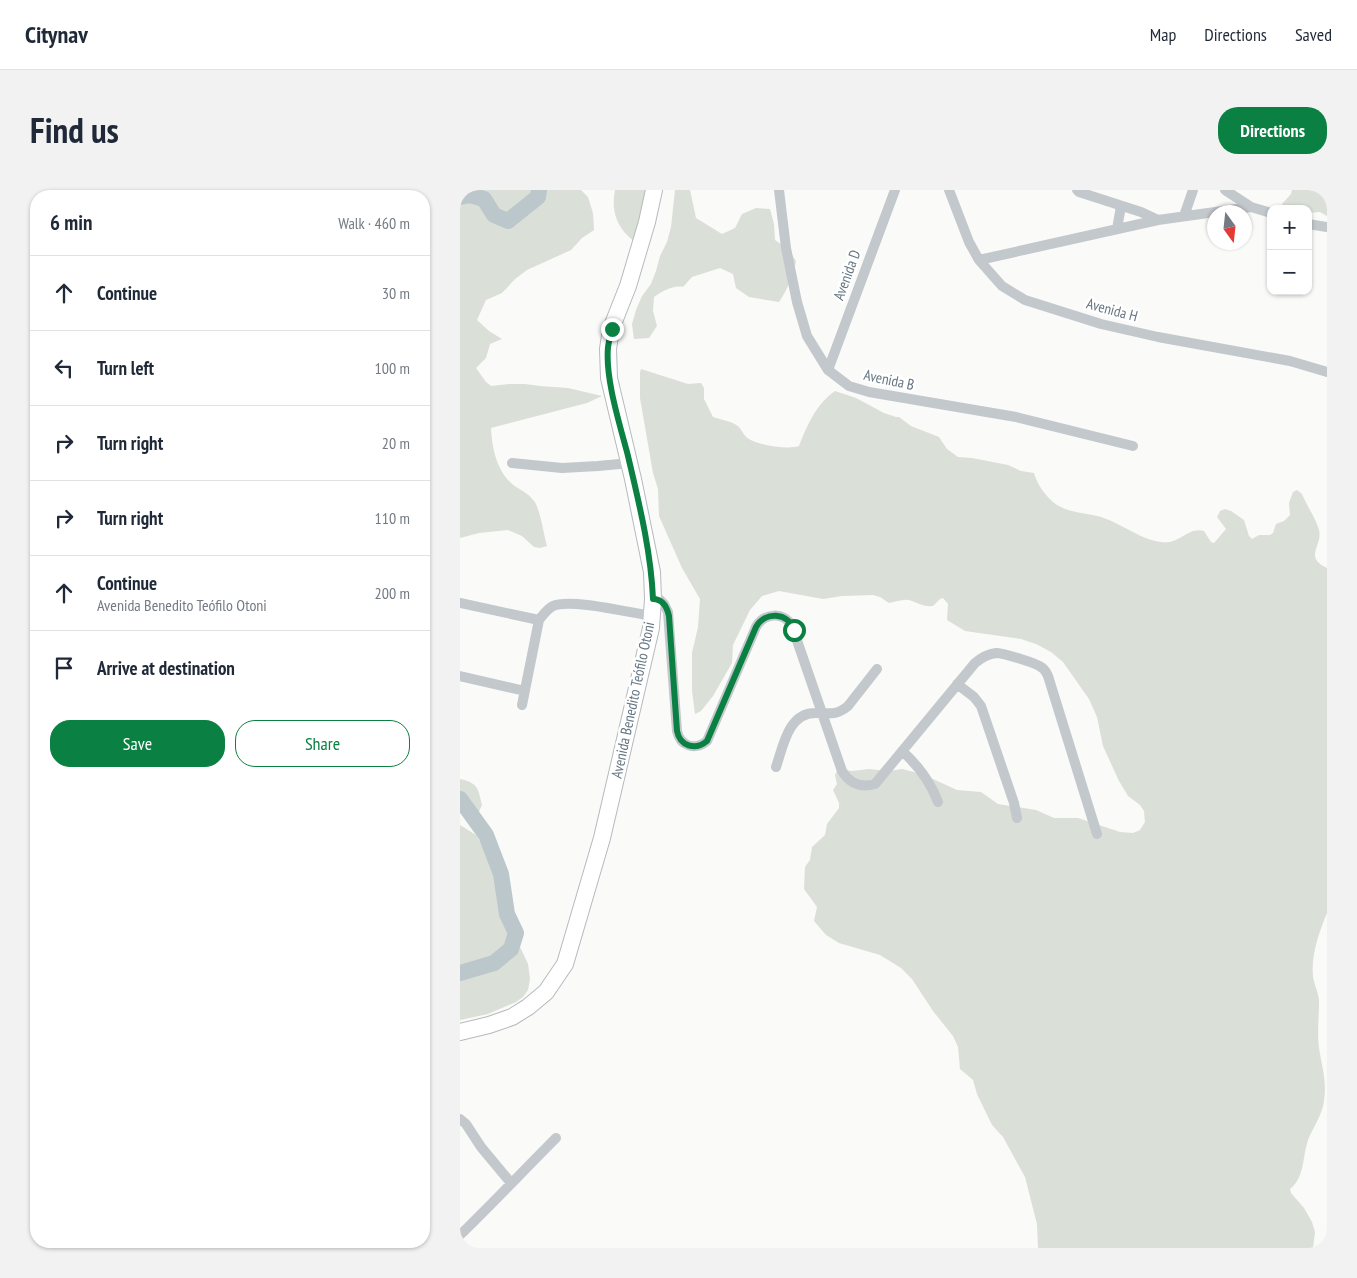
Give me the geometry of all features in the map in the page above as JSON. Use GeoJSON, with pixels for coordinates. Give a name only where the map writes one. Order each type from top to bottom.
{"type":"FeatureCollection","features":[{"type":"Feature","properties":{"kind":"main road","name":"Avenida Benedito Teófilo Otoni"},"geometry":{"type":"LineString","coordinates":[[460,1032],[490,1025],[512,1017],[528,1007],[546,992],[565,964],[602,838],[651,628],[652,572],[630,463],[609,378],[608,349],[612,329],[628,286],[647,222],[654,190]]}},
{"type":"Feature","properties":{"kind":"street","name":"Avenida B"},"geometry":{"type":"LineString","coordinates":[[779,190],[786,248],[797,302],[807,336],[828,370],[849,386],[869,392],[1016,417],[1133,446]]}},
{"type":"Feature","properties":{"kind":"street","name":"Avenida D"},"geometry":{"type":"LineString","coordinates":[[828,370],[895,190]]}},
{"type":"Feature","properties":{"kind":"street","name":"Avenida H"},"geometry":{"type":"LineString","coordinates":[[948,190],[968,242],[979,260],[1002,286],[1025,300],[1101,324],[1158,337],[1290,360],[1327,372]]}},
{"type":"Feature","properties":{"kind":"street"},"geometry":{"type":"LineString","coordinates":[[1077,190],[1158,220]]}},
{"type":"Feature","properties":{"kind":"street"},"geometry":{"type":"LineString","coordinates":[[1184,216],[1192,190]]}},
{"type":"Feature","properties":{"kind":"street"},"geometry":{"type":"LineString","coordinates":[[1225,190],[1248,205]]}},
{"type":"Feature","properties":{"kind":"street"},"geometry":{"type":"LineString","coordinates":[[1117,229],[1121,206]]}},
{"type":"Feature","properties":{"kind":"street"},"geometry":{"type":"LineString","coordinates":[[1252,207],[1267,212]]}},
{"type":"Feature","properties":{"kind":"street"},"geometry":{"type":"LineString","coordinates":[[979,260],[1158,220],[1207,213]]}},
{"type":"Feature","properties":{"kind":"street"},"geometry":{"type":"LineString","coordinates":[[1312,225],[1327,227]]}},
{"type":"Feature","properties":{"kind":"street"},"geometry":{"type":"LineString","coordinates":[[512,463],[562,468],[630,463]]}},
{"type":"Feature","properties":{"kind":"street"},"geometry":{"type":"LineString","coordinates":[[653,599],[659,599],[668,612],[679,739],[685,744],[697,747],[707,741],[756,627],[761,620],[769,616],[774,615],[786,618],[792,626],[842,771],[853,783],[864,786],[875,784],[975,663],[986,656],[998,653],[1037,664],[1043,668],[1048,676],[1097,834]]}},
{"type":"Feature","properties":{"kind":"street"},"geometry":{"type":"LineString","coordinates":[[460,603],[540,620]]}},
{"type":"Feature","properties":{"kind":"street"},"geometry":{"type":"LineString","coordinates":[[522,705],[540,620],[548,609],[561,604],[590,606],[652,616]]}},
{"type":"Feature","properties":{"kind":"street"},"geometry":{"type":"LineString","coordinates":[[776,767],[793,723],[805,714],[814,712],[836,713],[848,706],[877,670]]}},
{"type":"Feature","properties":{"kind":"street"},"geometry":{"type":"LineString","coordinates":[[460,676],[525,691]]}},
{"type":"Feature","properties":{"kind":"street"},"geometry":{"type":"LineString","coordinates":[[957,684],[974,697],[981,706],[1014,803],[1017,818]]}},
{"type":"Feature","properties":{"kind":"street"},"geometry":{"type":"LineString","coordinates":[[902,752],[924,774],[938,802]]}},
{"type":"Feature","properties":{"kind":"street"},"geometry":{"type":"LineString","coordinates":[[460,1119],[466,1124],[481,1148],[511,1183]]}},
{"type":"Feature","properties":{"kind":"street"},"geometry":{"type":"LineString","coordinates":[[460,1235],[556,1138]]}},
{"type":"Feature","properties":{"kind":"shaded area"},"geometry":{"type":"Polygon","coordinates":[[[460,190],[581,190],[588,197],[593,213],[594,230],[582,238],[571,250],[527,270],[515,279],[502,293],[486,300],[477,320],[502,339],[490,344],[486,358],[476,368],[491,386],[525,384],[568,388],[602,396],[587,403],[491,428],[492,442],[501,470],[510,482],[532,498],[536,505],[547,546],[540,548],[534,547],[522,536],[508,530],[479,533],[460,538],[460,190]]]}},
{"type":"Feature","properties":{"kind":"shaded area"},"geometry":{"type":"Polygon","coordinates":[[[615,190],[660,190],[642,246],[628,236],[618,223],[614,208],[615,190]]]}},
{"type":"Feature","properties":{"kind":"shaded area"},"geometry":{"type":"Polygon","coordinates":[[[675,190],[690,190],[696,218],[722,234],[735,228],[742,214],[756,208],[770,209],[774,224],[775,240],[788,249],[796,261],[793,272],[788,287],[779,302],[749,297],[736,288],[733,274],[720,268],[692,277],[683,287],[672,288],[654,297],[653,311],[657,326],[649,338],[634,339],[632,324],[636,310],[642,296],[651,284],[660,256],[667,242],[671,227],[675,190]]]}},
{"type":"Feature","properties":{"kind":"shaded area"},"geometry":{"type":"Polygon","coordinates":[[[1292,190],[1327,190],[1327,216],[1320,212],[1312,213],[1312,205],[1283,205],[1292,190]]]}},
{"type":"Feature","properties":{"kind":"shaded area"},"geometry":{"type":"Polygon","coordinates":[[[641,369],[688,384],[701,383],[704,388],[704,399],[713,417],[736,425],[746,437],[753,441],[781,447],[799,446],[817,409],[835,391],[856,398],[884,413],[899,417],[911,426],[939,437],[947,449],[958,457],[1008,465],[1021,471],[1034,473],[1039,485],[1047,496],[1058,506],[1074,512],[1105,518],[1144,537],[1161,542],[1173,541],[1198,530],[1204,531],[1211,542],[1214,543],[1226,529],[1217,517],[1220,511],[1225,509],[1244,520],[1249,536],[1252,539],[1259,535],[1270,535],[1273,533],[1276,524],[1284,521],[1290,515],[1289,503],[1293,492],[1297,490],[1302,494],[1319,530],[1320,536],[1315,555],[1316,560],[1327,568],[1327,913],[1316,944],[1313,960],[1314,979],[1319,999],[1318,1042],[1325,1081],[1325,1094],[1321,1112],[1308,1140],[1301,1173],[1290,1189],[1312,1222],[1315,1232],[1313,1248],[1038,1248],[1037,1224],[1025,1177],[1003,1137],[992,1125],[977,1094],[973,1080],[960,1069],[958,1047],[953,1036],[933,1011],[912,979],[901,968],[880,955],[839,943],[826,935],[814,921],[817,907],[804,889],[805,867],[810,860],[812,847],[825,835],[827,824],[839,808],[839,803],[833,790],[837,784],[835,775],[838,769],[889,771],[902,769],[922,774],[957,790],[981,792],[998,804],[1036,810],[1054,818],[1078,818],[1120,832],[1133,833],[1140,830],[1145,822],[1144,811],[1140,805],[1128,796],[1119,781],[1103,746],[1097,717],[1089,699],[1063,662],[1051,652],[1021,639],[965,631],[947,620],[948,604],[943,598],[933,606],[929,606],[909,600],[889,603],[873,595],[823,599],[779,591],[762,596],[750,610],[733,645],[732,663],[713,696],[701,711],[695,714],[692,691],[692,653],[698,627],[700,599],[682,568],[659,516],[658,489],[653,473],[640,398],[641,369]]]}},
{"type":"Feature","properties":{"kind":"shaded area"},"geometry":{"type":"Polygon","coordinates":[[[460,779],[470,782],[478,790],[482,805],[478,814],[466,816],[460,813],[460,779]]]}},
{"type":"Feature","properties":{"kind":"shaded area"},"geometry":{"type":"Polygon","coordinates":[[[460,825],[476,835],[498,869],[508,896],[514,934],[528,964],[530,979],[528,990],[516,1002],[488,1014],[460,1020],[460,825]]]}},
{"type":"Feature","properties":{"kind":"waterway"},"geometry":{"type":"LineString","coordinates":[[460,197],[470,195],[484,199],[494,215],[508,221],[538,197],[539,190]]}},
{"type":"Feature","properties":{"kind":"waterway"},"geometry":{"type":"LineString","coordinates":[[460,799],[486,835],[501,874],[507,914],[516,933],[511,949],[494,963],[460,973]]}},
{"type":"Feature","properties":{"kind":"route"},"geometry":{"type":"LineString","coordinates":[[612,329],[608,349],[609,378],[647,545],[652,572],[653,599],[662,601],[669,616],[677,735],[679,739],[693,747],[701,746],[707,741],[756,627],[761,620],[774,615],[786,618],[794,630]]}}]}
